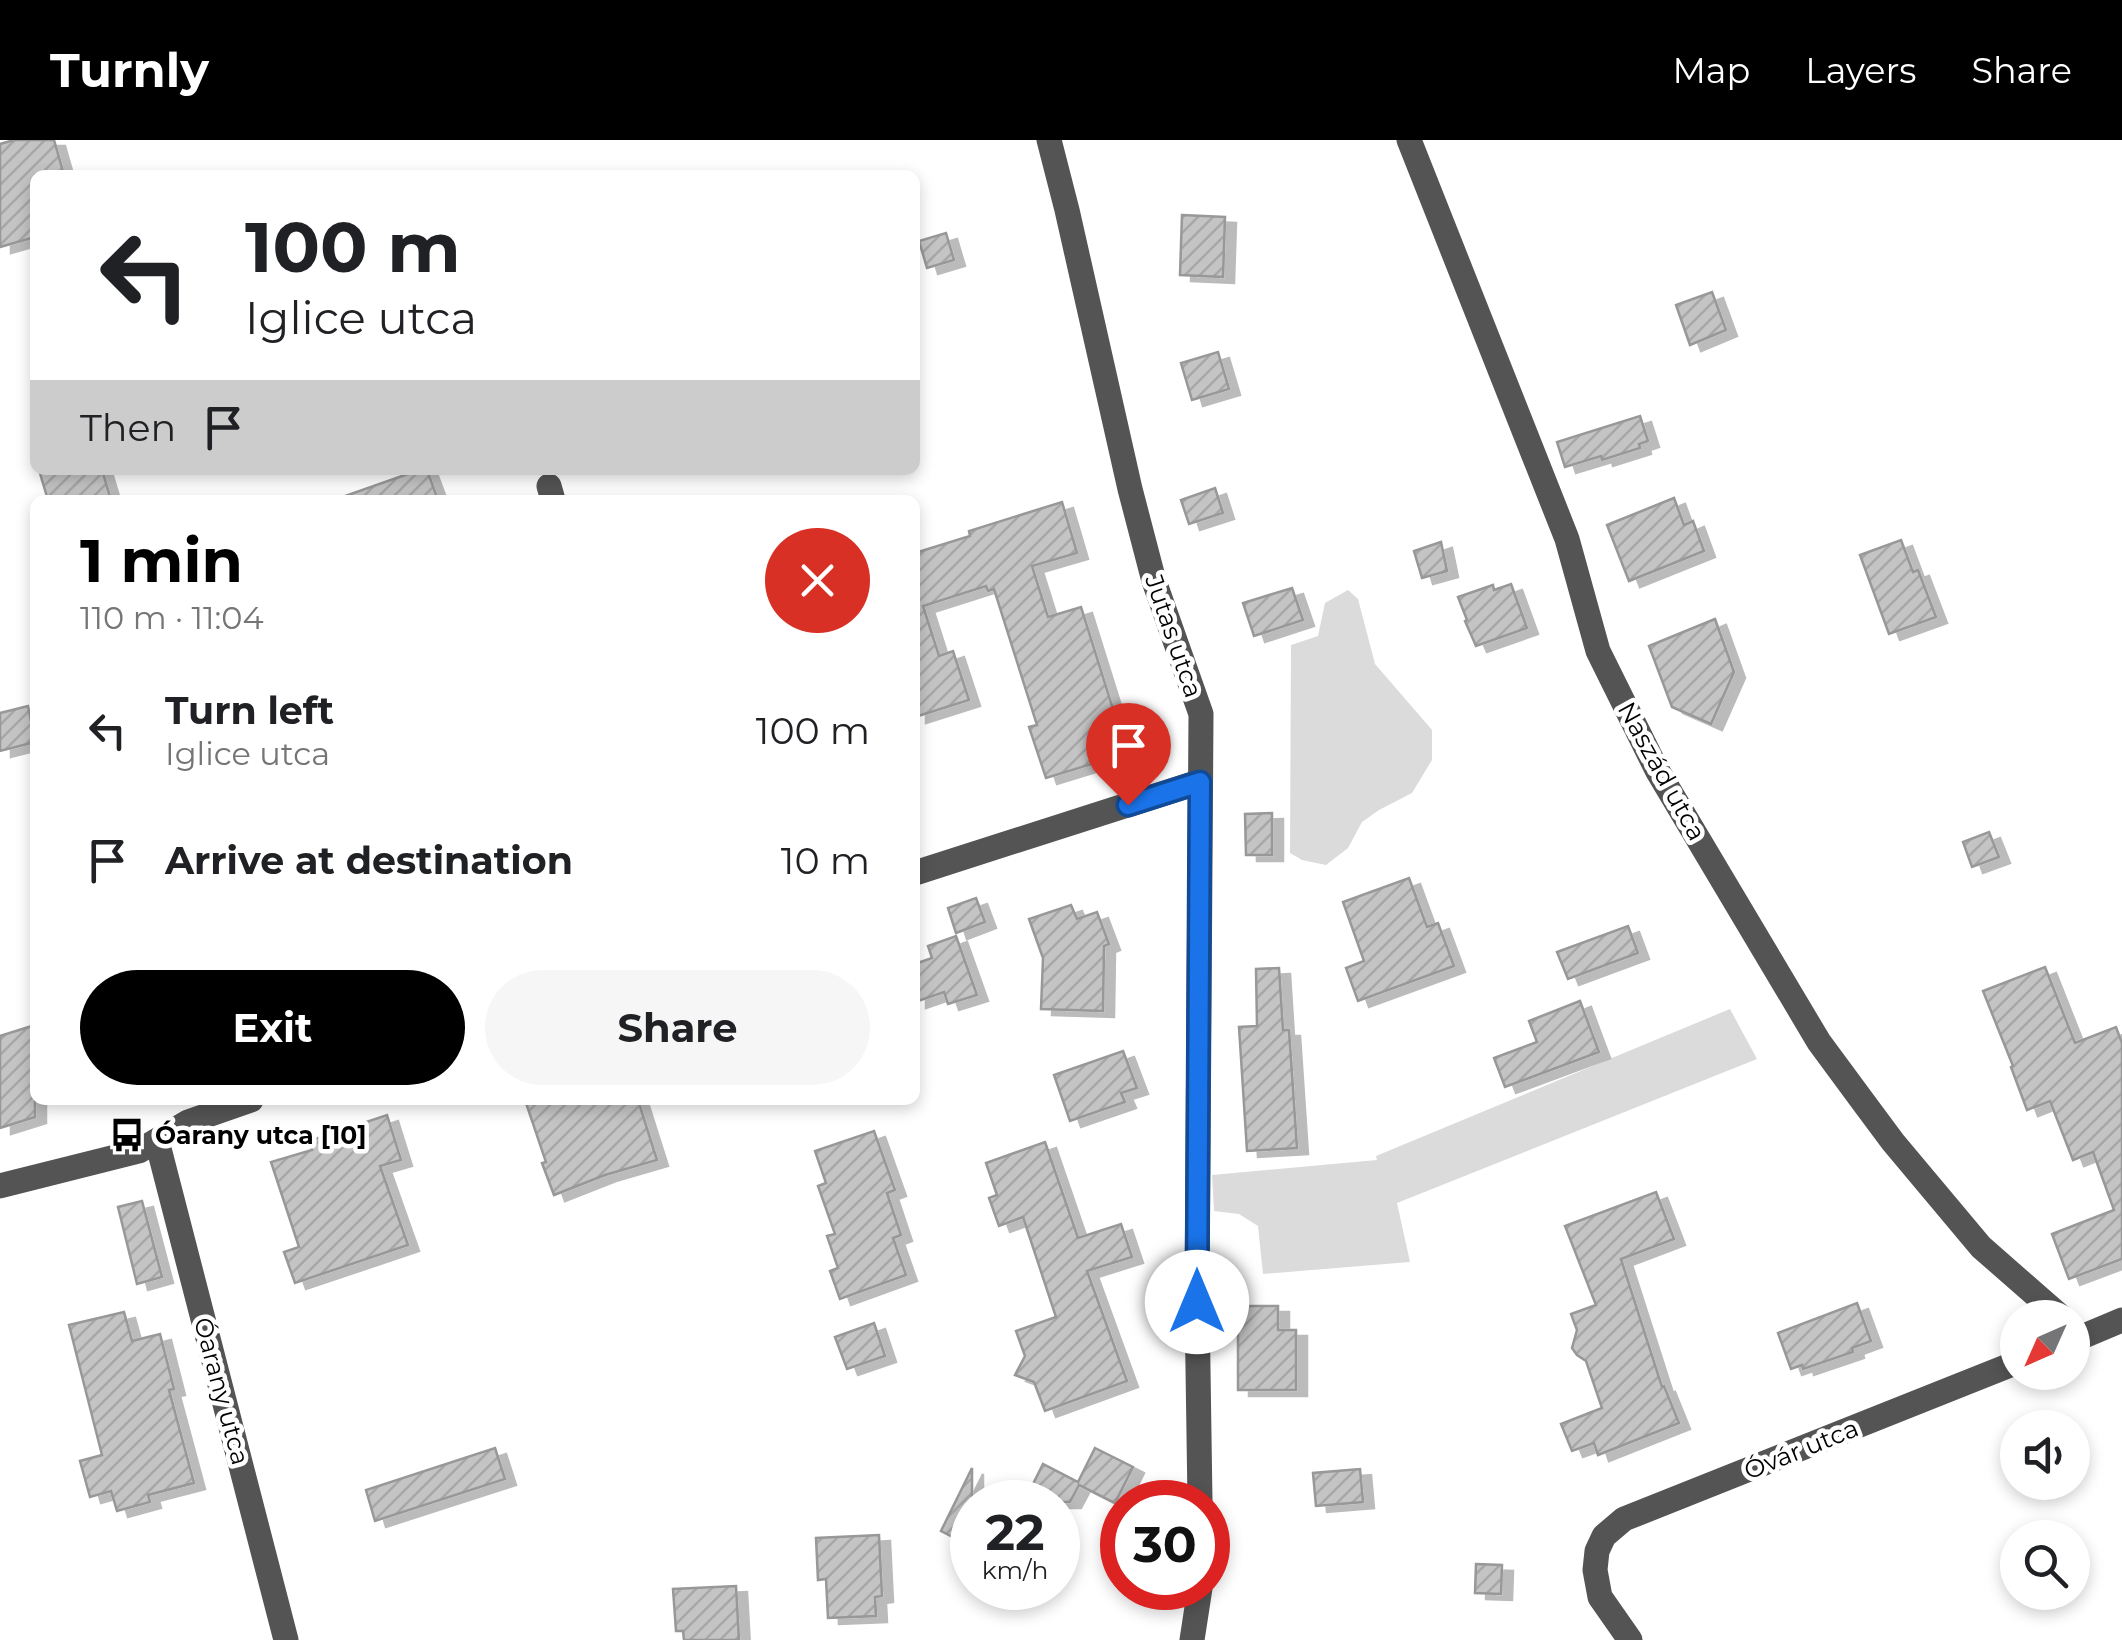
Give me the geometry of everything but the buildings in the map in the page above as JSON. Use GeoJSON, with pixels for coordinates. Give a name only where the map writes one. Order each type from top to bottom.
{"type":"FeatureCollection","features":[{"type":"Feature","properties":{"kind":"street","name":"Jutas utca"},"geometry":{"type":"LineString","coordinates":[[1049,140],[1154,581],[1200,714],[1200,1480]]}},
{"type":"Feature","properties":{"kind":"street","name":"Naszád utca"},"geometry":{"type":"LineString","coordinates":[[1408,140],[1567,539],[1598,652],[1657,770],[1820,1042],[1864,1103],[1981,1247],[2041,1300]]}},
{"type":"Feature","properties":{"kind":"street"},"geometry":{"type":"LineString","coordinates":[[920,871],[1200,782]]}},
{"type":"Feature","properties":{"kind":"street"},"geometry":{"type":"LineString","coordinates":[[0,1186],[139,1151],[188,1122],[237,1105]]}},
{"type":"Feature","properties":{"kind":"street","name":"Óarany utca"},"geometry":{"type":"LineString","coordinates":[[157,1141],[286,1640]]}},
{"type":"Feature","properties":{"kind":"street"},"geometry":{"type":"LineString","coordinates":[[2090,1330],[2122,1320]]}},
{"type":"Feature","properties":{"kind":"street","name":"Óvár utca"},"geometry":{"type":"LineString","coordinates":[[1630,1640],[1600,1597],[1595,1570],[1604,1536],[1624,1519],[2000,1369]]}},
{"type":"Feature","properties":{"kind":"street"},"geometry":{"type":"LineString","coordinates":[[1192,1640],[1197,1610]]}},
{"type":"Feature","properties":{"kind":"shaded area"},"geometry":{"type":"Polygon","coordinates":[[[1348,590],[1358,599],[1375,664],[1432,730],[1432,760],[1412,793],[1362,822],[1348,848],[1326,865],[1290,853],[1291,645],[1318,636],[1325,603],[1348,590]]]}},
{"type":"Feature","properties":{"kind":"shaded area"},"geometry":{"type":"Polygon","coordinates":[[[1730,1009],[1757,1059],[1397,1203],[1410,1262],[1263,1274],[1258,1226],[1239,1214],[1214,1211],[1212,1175],[1377,1160],[1376,1156],[1730,1009]]]}},
{"type":"Feature","properties":{"kind":"place","name":"Óarany utca [10]"},"geometry":{"type":"Point","coordinates":[127,1135]}},
{"type":"Feature","properties":{"kind":"route"},"geometry":{"type":"LineString","coordinates":[[1128,805],[1200,782],[1197,1302]]}}]}
